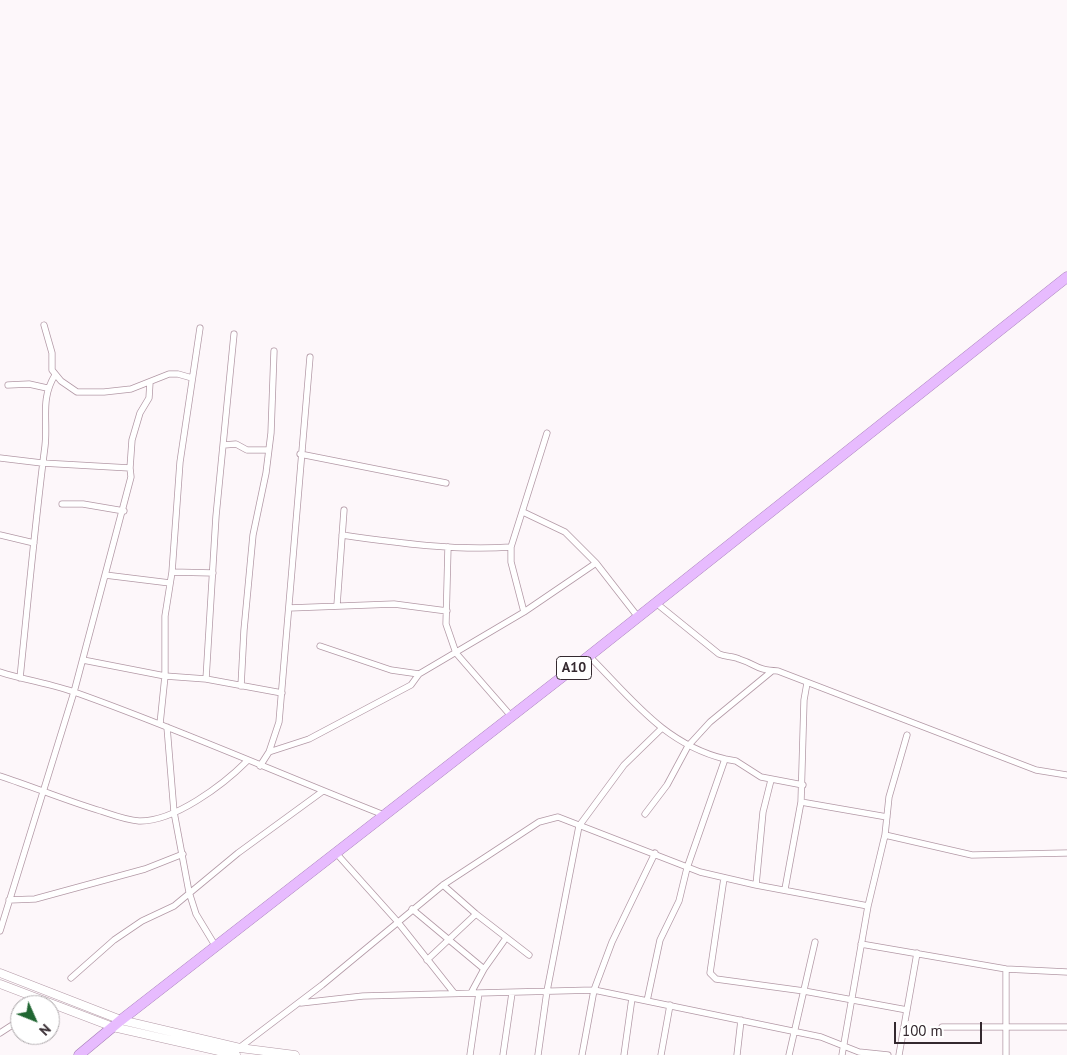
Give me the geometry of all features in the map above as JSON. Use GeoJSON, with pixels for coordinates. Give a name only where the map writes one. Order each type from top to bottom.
{"type":"FeatureCollection","features":[{"type":"Feature","properties":{"kind":"highway","name":"A10"},"geometry":{"type":"LineString","coordinates":[[79,1055],[117,1023],[589,656],[1067,277]]}},
{"type":"Feature","properties":{"kind":"main road"},"geometry":{"type":"LineString","coordinates":[[0,974],[117,1023]]}},
{"type":"Feature","properties":{"kind":"main road"},"geometry":{"type":"LineString","coordinates":[[0,984],[22,995]]}},
{"type":"Feature","properties":{"kind":"main road"},"geometry":{"type":"LineString","coordinates":[[60,1008],[235,1053],[295,1055]]}},
{"type":"Feature","properties":{"kind":"street"},"geometry":{"type":"LineString","coordinates":[[44,325],[49,339],[54,375],[77,392],[131,389],[169,374],[178,374],[192,378]]}},
{"type":"Feature","properties":{"kind":"street"},"geometry":{"type":"LineString","coordinates":[[160,724],[166,616],[172,572],[180,462],[200,328]]}},
{"type":"Feature","properties":{"kind":"street"},"geometry":{"type":"LineString","coordinates":[[206,679],[216,516],[234,334]]}},
{"type":"Feature","properties":{"kind":"street"},"geometry":{"type":"LineString","coordinates":[[242,686],[244,630],[254,535],[268,450],[274,351]]}},
{"type":"Feature","properties":{"kind":"street"},"geometry":{"type":"LineString","coordinates":[[260,766],[269,752],[279,722],[300,454],[310,356]]}},
{"type":"Feature","properties":{"kind":"street"},"geometry":{"type":"LineString","coordinates":[[20,678],[42,463],[47,388],[54,375]]}},
{"type":"Feature","properties":{"kind":"street"},"geometry":{"type":"LineString","coordinates":[[0,931],[74,692],[124,511],[131,477],[132,440],[140,413],[149,398],[150,382]]}},
{"type":"Feature","properties":{"kind":"street"},"geometry":{"type":"LineString","coordinates":[[8,385],[29,384],[47,388]]}},
{"type":"Feature","properties":{"kind":"street"},"geometry":{"type":"LineString","coordinates":[[524,612],[511,562],[511,547],[547,433]]}},
{"type":"Feature","properties":{"kind":"street"},"geometry":{"type":"LineString","coordinates":[[224,445],[236,444],[247,450],[268,450]]}},
{"type":"Feature","properties":{"kind":"street"},"geometry":{"type":"LineString","coordinates":[[300,454],[446,483]]}},
{"type":"Feature","properties":{"kind":"street"},"geometry":{"type":"LineString","coordinates":[[0,458],[42,463],[130,468]]}},
{"type":"Feature","properties":{"kind":"street"},"geometry":{"type":"LineString","coordinates":[[62,504],[83,504],[124,511]]}},
{"type":"Feature","properties":{"kind":"street"},"geometry":{"type":"LineString","coordinates":[[336,605],[344,510]]}},
{"type":"Feature","properties":{"kind":"street"},"geometry":{"type":"LineString","coordinates":[[523,512],[565,532],[596,563],[638,617]]}},
{"type":"Feature","properties":{"kind":"street"},"geometry":{"type":"LineString","coordinates":[[0,535],[34,543]]}},
{"type":"Feature","properties":{"kind":"street"},"geometry":{"type":"LineString","coordinates":[[342,536],[400,544],[483,549],[511,547]]}},
{"type":"Feature","properties":{"kind":"street"},"geometry":{"type":"LineString","coordinates":[[448,547],[446,624],[456,653],[511,716]]}},
{"type":"Feature","properties":{"kind":"street"},"geometry":{"type":"LineString","coordinates":[[269,752],[309,739],[411,685],[419,674],[524,612],[596,563]]}},
{"type":"Feature","properties":{"kind":"street"},"geometry":{"type":"LineString","coordinates":[[172,572],[213,573]]}},
{"type":"Feature","properties":{"kind":"street"},"geometry":{"type":"LineString","coordinates":[[105,575],[170,584]]}},
{"type":"Feature","properties":{"kind":"street"},"geometry":{"type":"LineString","coordinates":[[656,603],[719,654],[728,658],[739,658],[760,670],[772,671],[807,682],[1036,770],[1067,775]]}},
{"type":"Feature","properties":{"kind":"street"},"geometry":{"type":"LineString","coordinates":[[289,608],[394,604],[446,611]]}},
{"type":"Feature","properties":{"kind":"street"},"geometry":{"type":"LineString","coordinates":[[320,646],[391,670],[419,674]]}},
{"type":"Feature","properties":{"kind":"street"},"geometry":{"type":"LineString","coordinates":[[589,656],[661,729],[688,746],[736,761],[761,777],[803,785]]}},
{"type":"Feature","properties":{"kind":"street"},"geometry":{"type":"LineString","coordinates":[[83,660],[164,676],[206,679],[282,693]]}},
{"type":"Feature","properties":{"kind":"street"},"geometry":{"type":"LineString","coordinates":[[645,814],[668,785],[688,746],[710,722],[772,671]]}},
{"type":"Feature","properties":{"kind":"street"},"geometry":{"type":"LineString","coordinates":[[0,672],[74,692],[209,742],[247,761],[384,815]]}},
{"type":"Feature","properties":{"kind":"street"},"geometry":{"type":"LineString","coordinates":[[785,890],[803,785],[804,700],[807,682]]}},
{"type":"Feature","properties":{"kind":"street"},"geometry":{"type":"LineString","coordinates":[[167,727],[174,812],[189,892],[196,914],[216,947]]}},
{"type":"Feature","properties":{"kind":"street"},"geometry":{"type":"LineString","coordinates":[[538,1055],[547,991],[578,826],[624,765],[661,729]]}},
{"type":"Feature","properties":{"kind":"street"},"geometry":{"type":"LineString","coordinates":[[842,1055],[868,906],[885,835],[889,797],[907,735]]}},
{"type":"Feature","properties":{"kind":"street"},"geometry":{"type":"LineString","coordinates":[[646,1001],[660,940],[678,901],[687,868],[718,785],[725,759]]}},
{"type":"Feature","properties":{"kind":"street"},"geometry":{"type":"LineString","coordinates":[[0,776],[44,792],[139,821],[174,812],[221,785],[247,761]]}},
{"type":"Feature","properties":{"kind":"street"},"geometry":{"type":"LineString","coordinates":[[756,885],[763,812],[771,780]]}},
{"type":"Feature","properties":{"kind":"street"},"geometry":{"type":"LineString","coordinates":[[71,978],[114,940],[142,922],[174,906],[189,892],[324,791]]}},
{"type":"Feature","properties":{"kind":"street"},"geometry":{"type":"LineString","coordinates":[[801,802],[887,817]]}},
{"type":"Feature","properties":{"kind":"street"},"geometry":{"type":"LineString","coordinates":[[235,1053],[443,885],[539,822],[558,817],[655,853],[687,868],[756,885],[868,906]]}},
{"type":"Feature","properties":{"kind":"street"},"geometry":{"type":"LineString","coordinates":[[885,835],[972,855],[1067,853]]}},
{"type":"Feature","properties":{"kind":"street"},"geometry":{"type":"LineString","coordinates":[[336,853],[397,921],[454,994]]}},
{"type":"Feature","properties":{"kind":"street"},"geometry":{"type":"LineString","coordinates":[[582,1055],[594,990],[612,942],[655,853]]}},
{"type":"Feature","properties":{"kind":"street"},"geometry":{"type":"LineString","coordinates":[[9,900],[35,899],[145,869],[183,854]]}},
{"type":"Feature","properties":{"kind":"street"},"geometry":{"type":"LineString","coordinates":[[724,878],[710,973],[716,979],[804,991],[907,1010]]}},
{"type":"Feature","properties":{"kind":"street"},"geometry":{"type":"LineString","coordinates":[[443,885],[476,914],[529,955]]}},
{"type":"Feature","properties":{"kind":"street"},"geometry":{"type":"LineString","coordinates":[[412,909],[448,941],[484,969]]}},
{"type":"Feature","properties":{"kind":"street"},"geometry":{"type":"LineString","coordinates":[[427,960],[476,914]]}},
{"type":"Feature","properties":{"kind":"street"},"geometry":{"type":"LineString","coordinates":[[471,993],[484,969],[506,938]]}},
{"type":"Feature","properties":{"kind":"street"},"geometry":{"type":"LineString","coordinates":[[790,1055],[815,942]]}},
{"type":"Feature","properties":{"kind":"street"},"geometry":{"type":"LineString","coordinates":[[861,944],[1006,969],[1067,972]]}},
{"type":"Feature","properties":{"kind":"street"},"geometry":{"type":"LineString","coordinates":[[899,1055],[917,954]]}},
{"type":"Feature","properties":{"kind":"street"},"geometry":{"type":"LineString","coordinates":[[1006,969],[1006,1055]]}},
{"type":"Feature","properties":{"kind":"street"},"geometry":{"type":"LineString","coordinates":[[298,1004],[363,996],[594,990],[821,1037],[859,1052],[888,1055]]}},
{"type":"Feature","properties":{"kind":"street"},"geometry":{"type":"LineString","coordinates":[[470,1055],[479,993]]}},
{"type":"Feature","properties":{"kind":"street"},"geometry":{"type":"LineString","coordinates":[[503,1055],[512,993]]}},
{"type":"Feature","properties":{"kind":"street"},"geometry":{"type":"LineString","coordinates":[[624,1055],[632,998]]}},
{"type":"Feature","properties":{"kind":"street"},"geometry":{"type":"LineString","coordinates":[[661,1055],[670,1005]]}},
{"type":"Feature","properties":{"kind":"street"},"geometry":{"type":"LineString","coordinates":[[737,1055],[742,1020]]}},
{"type":"Feature","properties":{"kind":"street"},"geometry":{"type":"LineString","coordinates":[[942,1026],[1067,1027]]}}]}
